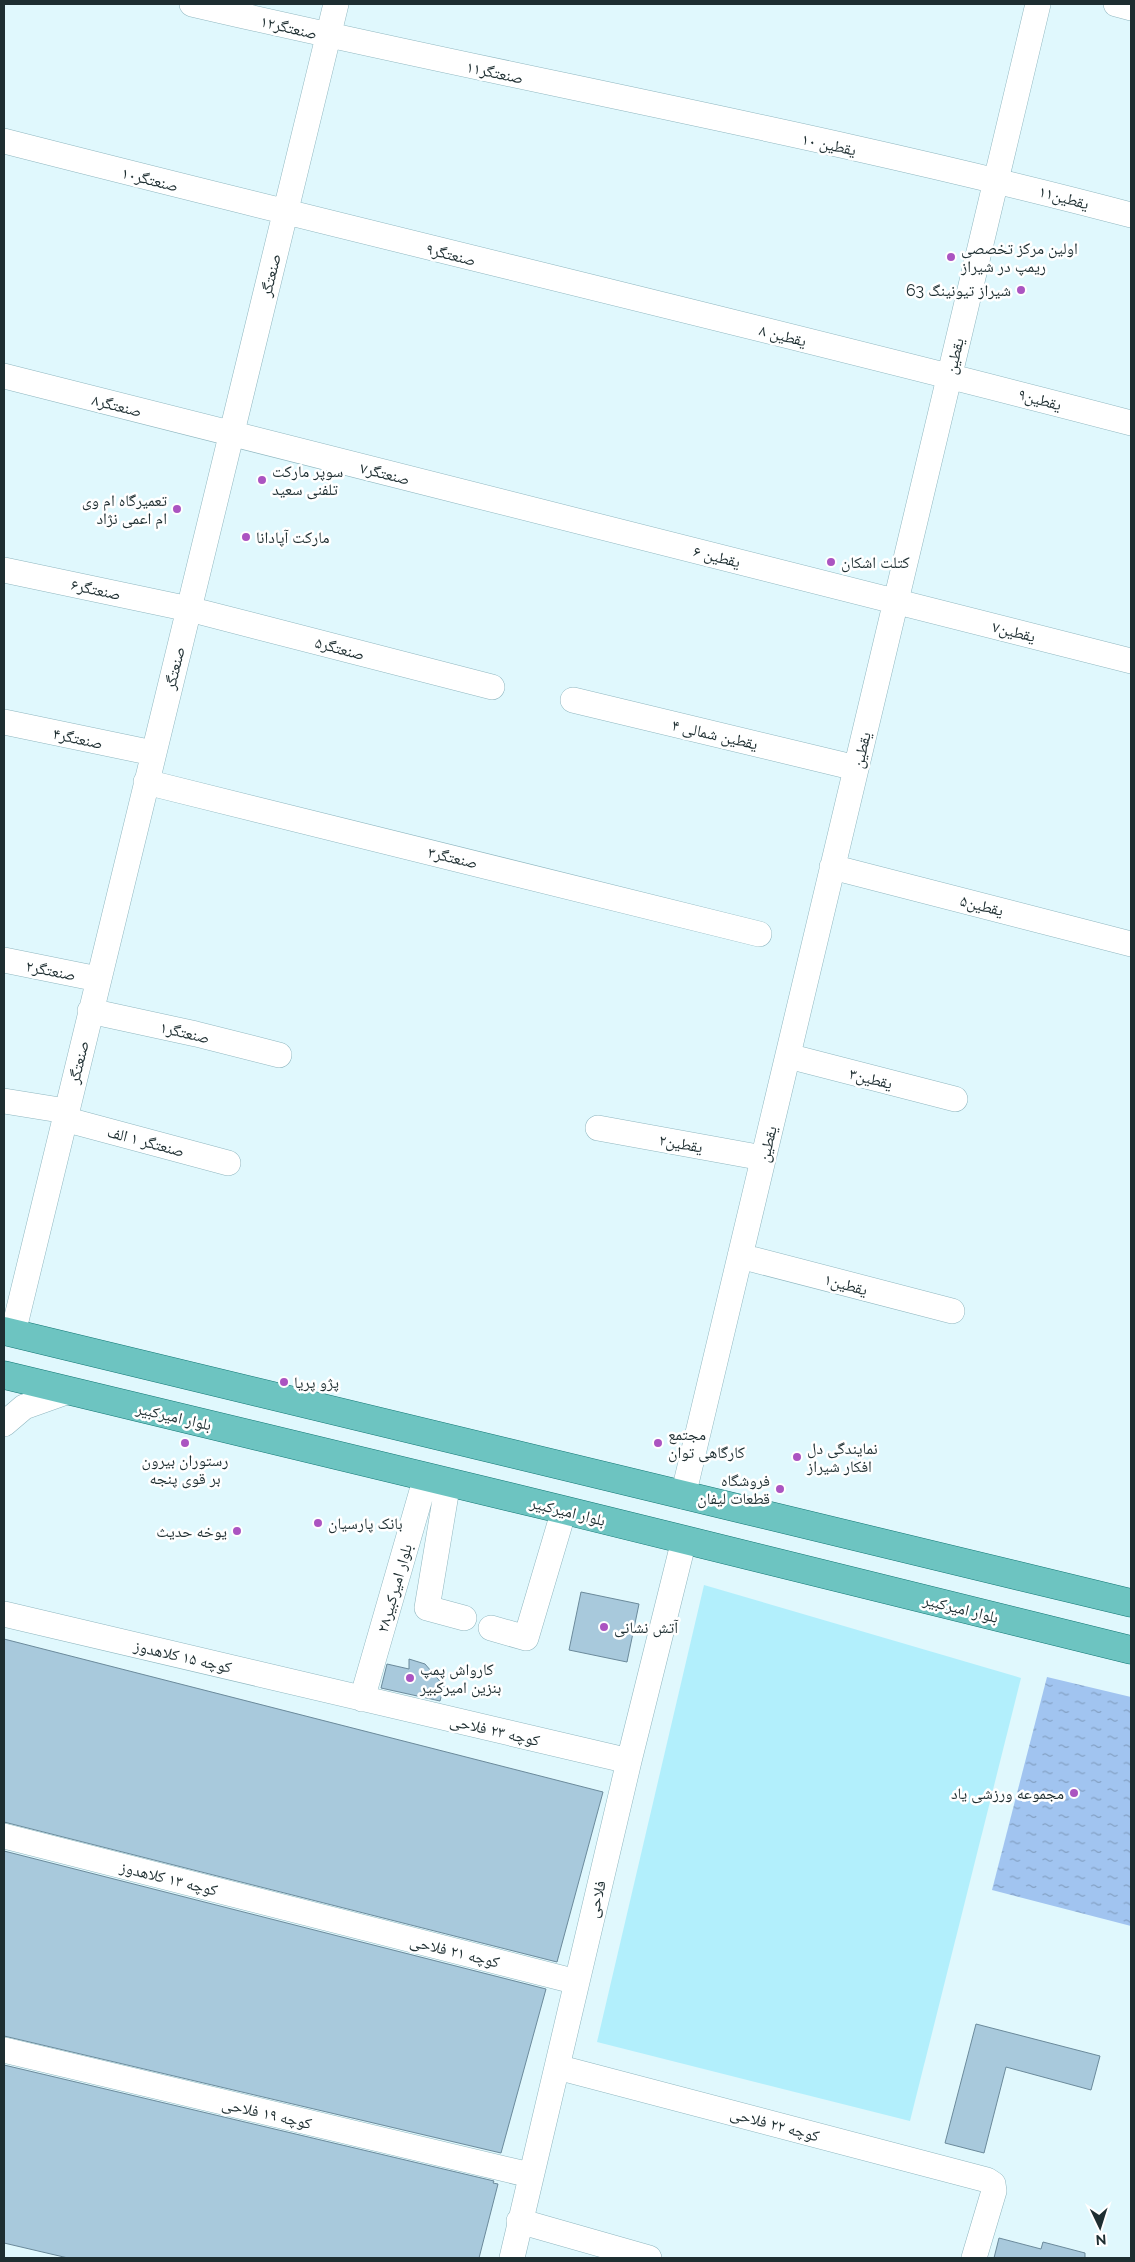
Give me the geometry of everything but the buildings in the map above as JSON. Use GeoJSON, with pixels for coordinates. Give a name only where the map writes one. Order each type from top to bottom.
{"type":"FeatureCollection","features":[{"type":"Feature","properties":{"kind":"main road"},"geometry":{"type":"LineString","coordinates":[[8,1332],[1131,1603]]}},
{"type":"Feature","properties":{"kind":"main road","name":"بلوار امیرکبیر"},"geometry":{"type":"LineString","coordinates":[[4,1376],[437,1479],[1131,1650]]}},
{"type":"Feature","properties":{"kind":"street","name":"صنعتگر۱۲"},"geometry":{"type":"LineString","coordinates":[[192,4],[328,36]]}},
{"type":"Feature","properties":{"kind":"street","name":"صنعتگر"},"geometry":{"type":"LineString","coordinates":[[8,1332],[65,1115],[336,4]]}},
{"type":"Feature","properties":{"kind":"street","name":"یقطین"},"geometry":{"type":"LineString","coordinates":[[683,1496],[1038,4]]}},
{"type":"Feature","properties":{"kind":"street"},"geometry":{"type":"LineString","coordinates":[[1116,4],[1131,8]]}},
{"type":"Feature","properties":{"kind":"street","name":"صنعتگر۱۱"},"geometry":{"type":"LineString","coordinates":[[328,36],[662,108]]}},
{"type":"Feature","properties":{"kind":"street","name":"یقطین ۱۰"},"geometry":{"type":"LineString","coordinates":[[662,108],[996,179]]}},
{"type":"Feature","properties":{"kind":"street","name":"صنعتگر۱۰"},"geometry":{"type":"LineString","coordinates":[[10,143],[285,213]]}},
{"type":"Feature","properties":{"kind":"street","name":"یقطین۱۱"},"geometry":{"type":"LineString","coordinates":[[996,179],[1131,215]]}},
{"type":"Feature","properties":{"kind":"street","name":"صنعتگر۹"},"geometry":{"type":"LineString","coordinates":[[285,213],[617,294]]}},
{"type":"Feature","properties":{"kind":"street","name":"یقطین ۸"},"geometry":{"type":"LineString","coordinates":[[617,294],[950,376]]}},
{"type":"Feature","properties":{"kind":"street","name":"صنعتگر۸"},"geometry":{"type":"LineString","coordinates":[[4,376],[231,434]]}},
{"type":"Feature","properties":{"kind":"street","name":"یقطین۹"},"geometry":{"type":"LineString","coordinates":[[950,376],[1131,423]]}},
{"type":"Feature","properties":{"kind":"street","name":"صنعتگر۷"},"geometry":{"type":"LineString","coordinates":[[231,434],[539,512]]}},
{"type":"Feature","properties":{"kind":"street","name":"یقطین ۶"},"geometry":{"type":"LineString","coordinates":[[539,512],[896,601]]}},
{"type":"Feature","properties":{"kind":"street","name":"صنعتگر۶"},"geometry":{"type":"LineString","coordinates":[[4,570],[188,609]]}},
{"type":"Feature","properties":{"kind":"street","name":"یقطین۷"},"geometry":{"type":"LineString","coordinates":[[896,601],[1131,661]]}},
{"type":"Feature","properties":{"kind":"street","name":"صنعتگر۵"},"geometry":{"type":"LineString","coordinates":[[188,609],[492,687]]}},
{"type":"Feature","properties":{"kind":"street","name":"یقطین شمالی ۴"},"geometry":{"type":"LineString","coordinates":[[574,700],[856,768]]}},
{"type":"Feature","properties":{"kind":"street","name":"صنعتگر۴"},"geometry":{"type":"LineString","coordinates":[[4,722],[153,753]]}},
{"type":"Feature","properties":{"kind":"street","name":"صنعتگر۳"},"geometry":{"type":"LineString","coordinates":[[146,782],[760,934]]}},
{"type":"Feature","properties":{"kind":"street","name":"یقطین۵"},"geometry":{"type":"LineString","coordinates":[[832,867],[1131,944]]}},
{"type":"Feature","properties":{"kind":"street","name":"صنعتگر۲"},"geometry":{"type":"LineString","coordinates":[[4,960],[98,979]]}},
{"type":"Feature","properties":{"kind":"street","name":"صنعتگر۱"},"geometry":{"type":"LineString","coordinates":[[90,1012],[196,1034],[279,1055]]}},
{"type":"Feature","properties":{"kind":"street","name":"یقطین۳"},"geometry":{"type":"LineString","coordinates":[[788,1056],[955,1099]]}},
{"type":"Feature","properties":{"kind":"street","name":"صنعتگر ۱ الف"},"geometry":{"type":"LineString","coordinates":[[4,1101],[65,1115],[228,1163]]}},
{"type":"Feature","properties":{"kind":"street","name":"یقطین۲"},"geometry":{"type":"LineString","coordinates":[[598,1128],[763,1158]]}},
{"type":"Feature","properties":{"kind":"street","name":"یقطین۱"},"geometry":{"type":"LineString","coordinates":[[740,1256],[952,1311]]}},
{"type":"Feature","properties":{"kind":"street"},"geometry":{"type":"LineString","coordinates":[[4,1424],[24,1407],[70,1391]]}},
{"type":"Feature","properties":{"kind":"street"},"geometry":{"type":"LineString","coordinates":[[437,1479],[427,1608],[464,1618]]}},
{"type":"Feature","properties":{"kind":"street","name":"۲۸بلوار امیرکبیر"},"geometry":{"type":"LineString","coordinates":[[362,1699],[437,1479]]}},
{"type":"Feature","properties":{"kind":"street"},"geometry":{"type":"LineString","coordinates":[[491,1628],[526,1638],[564,1510]]}},
{"type":"Feature","properties":{"kind":"street","name":"فلاحی"},"geometry":{"type":"LineString","coordinates":[[512,2258],[519,2221],[629,1761],[684,1540]]}},
{"type":"Feature","properties":{"kind":"street","name":"کوچه ۱۵ کلاهدوز"},"geometry":{"type":"LineString","coordinates":[[4,1614],[362,1699]]}},
{"type":"Feature","properties":{"kind":"street","name":"کوچه ۲۳ فلاحی"},"geometry":{"type":"LineString","coordinates":[[362,1699],[629,1761]]}},
{"type":"Feature","properties":{"kind":"street","name":"کوچه ۱۳ کلاهدوز"},"geometry":{"type":"LineString","coordinates":[[4,1836],[333,1920]]}},
{"type":"Feature","properties":{"kind":"street","name":"کوچه ۲۱ فلاحی"},"geometry":{"type":"LineString","coordinates":[[333,1920],[577,1982]]}},
{"type":"Feature","properties":{"kind":"street","name":"کوچه ۱۹ فلاحی"},"geometry":{"type":"LineString","coordinates":[[4,2050],[530,2175]]}},
{"type":"Feature","properties":{"kind":"street","name":"کوچه ۲۲ فلاحی"},"geometry":{"type":"LineString","coordinates":[[557,2067],[987,2180],[993,2184],[994,2191],[974,2258]]}},
{"type":"Feature","properties":{"kind":"street"},"geometry":{"type":"LineString","coordinates":[[519,2221],[650,2258]]}},
{"type":"Feature","properties":{"kind":"shaded area"},"geometry":{"type":"Polygon","coordinates":[[[704,1585],[1021,1678],[910,2121],[597,2042],[704,1585]]]}},
{"type":"Feature","properties":{"kind":"water","name":"مجموعه ورزشی یاد"},"geometry":{"type":"Polygon","coordinates":[[[1047,1677],[1131,1697],[1131,1926],[992,1890],[1047,1677]]]}},
{"type":"Feature","properties":{"kind":"place","name":"اولین مرکز تخصصی ریمپ در شیراز"},"geometry":{"type":"Point","coordinates":[951,257]}},
{"type":"Feature","properties":{"kind":"place","name":"شیراز تیونینگ 63"},"geometry":{"type":"Point","coordinates":[1021,290]}},
{"type":"Feature","properties":{"kind":"place","name":"سوپر مارکت تلفنی سعید"},"geometry":{"type":"Point","coordinates":[262,480]}},
{"type":"Feature","properties":{"kind":"place","name":"تعمیرگاه ام وی ام اعمی نژاد"},"geometry":{"type":"Point","coordinates":[177,509]}},
{"type":"Feature","properties":{"kind":"place","name":"مارکت آپادانا"},"geometry":{"type":"Point","coordinates":[246,537]}},
{"type":"Feature","properties":{"kind":"place","name":"کتلت اشکان"},"geometry":{"type":"Point","coordinates":[831,562]}},
{"type":"Feature","properties":{"kind":"place","name":"پژو پریا"},"geometry":{"type":"Point","coordinates":[284,1382]}},
{"type":"Feature","properties":{"kind":"place","name":"رستوران بیرون بر قوی پنجه"},"geometry":{"type":"Point","coordinates":[185,1443]}},
{"type":"Feature","properties":{"kind":"place","name":"مجتمع کارگاهی توان"},"geometry":{"type":"Point","coordinates":[658,1443]}},
{"type":"Feature","properties":{"kind":"place","name":"نمایندگی دل افکار شیراز"},"geometry":{"type":"Point","coordinates":[797,1457]}},
{"type":"Feature","properties":{"kind":"place","name":"فروشگاه قطعات لیفان"},"geometry":{"type":"Point","coordinates":[780,1489]}},
{"type":"Feature","properties":{"kind":"place","name":"بانک پارسیان"},"geometry":{"type":"Point","coordinates":[318,1523]}},
{"type":"Feature","properties":{"kind":"place","name":"یوخه حدیث"},"geometry":{"type":"Point","coordinates":[237,1531]}},
{"type":"Feature","properties":{"kind":"place","name":"آتش نشانی"},"geometry":{"type":"Point","coordinates":[604,1627]}},
{"type":"Feature","properties":{"kind":"place","name":"کارواش پمپ بنزین امیرکبیر"},"geometry":{"type":"Point","coordinates":[410,1678]}},
{"type":"Feature","properties":{"kind":"place","name":"مجموعه ورزشی یاد"},"geometry":{"type":"Point","coordinates":[1074,1793]}}]}
